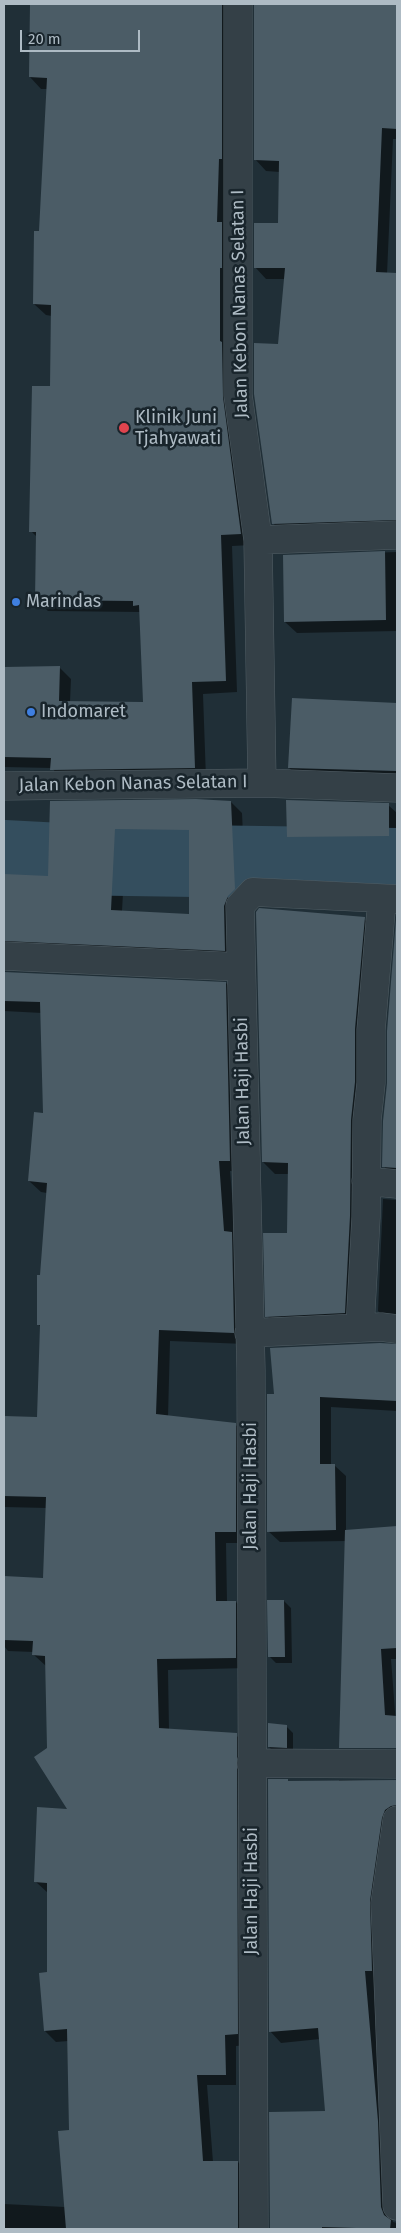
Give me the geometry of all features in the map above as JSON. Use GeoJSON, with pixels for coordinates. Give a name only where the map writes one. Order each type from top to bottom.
{"type":"FeatureCollection","features":[{"type":"Feature","properties":{"kind":"street","name":"Jalan Kebon Nanas Selatan I"},"geometry":{"type":"LineString","coordinates":[[238,4],[238,395],[258,540],[262,782]]}},
{"type":"Feature","properties":{"kind":"street"},"geometry":{"type":"LineString","coordinates":[[258,540],[397,535]]}},
{"type":"Feature","properties":{"kind":"street","name":"Jalan Kebon Nanas Selatan I"},"geometry":{"type":"LineString","coordinates":[[4,786],[262,782],[397,788]]}},
{"type":"Feature","properties":{"kind":"street","name":"Jalan Haji Hasbi"},"geometry":{"type":"LineString","coordinates":[[254,2229],[249,1333],[240,906],[253,892],[390,899]]}},
{"type":"Feature","properties":{"kind":"street"},"geometry":{"type":"LineString","coordinates":[[360,1328],[371,1030],[390,899]]}},
{"type":"Feature","properties":{"kind":"street"},"geometry":{"type":"LineString","coordinates":[[4,956],[241,967]]}},
{"type":"Feature","properties":{"kind":"street"},"geometry":{"type":"LineString","coordinates":[[366,1181],[397,1184]]}},
{"type":"Feature","properties":{"kind":"street"},"geometry":{"type":"LineString","coordinates":[[249,1333],[360,1328],[397,1329]]}},
{"type":"Feature","properties":{"kind":"street"},"geometry":{"type":"LineString","coordinates":[[251,1763],[397,1764]]}},
{"type":"Feature","properties":{"kind":"street"},"geometry":{"type":"LineString","coordinates":[[397,1820],[386,1903],[397,2206]]}},
{"type":"Feature","properties":{"kind":"building"},"geometry":{"type":"Polygon","coordinates":[[[30,4],[222,4],[222,159],[219,159],[217,222],[222,222],[220,341],[222,342],[223,397],[241,534],[221,535],[226,681],[192,682],[195,768],[50,770],[51,758],[4,757],[4,667],[60,666],[59,701],[143,702],[139,605],[133,606],[133,601],[35,600],[36,532],[29,532],[32,386],[50,386],[51,305],[33,304],[34,231],[39,231],[47,78],[29,77],[30,4]]]}},
{"type":"Feature","properties":{"kind":"building"},"geometry":{"type":"Polygon","coordinates":[[[254,4],[397,4],[397,129],[382,128],[376,272],[397,273],[397,520],[272,524],[254,394],[254,343],[278,344],[285,268],[254,268],[254,223],[278,223],[279,161],[254,160],[254,4]]]}},
{"type":"Feature","properties":{"kind":"building"},"geometry":{"type":"Polygon","coordinates":[[[385,551],[386,620],[284,622],[283,555],[385,551]]]}},
{"type":"Feature","properties":{"kind":"building"},"geometry":{"type":"Polygon","coordinates":[[[292,698],[397,703],[397,771],[288,768],[292,698]]]}},
{"type":"Feature","properties":{"kind":"building"},"geometry":{"type":"Polygon","coordinates":[[[196,799],[231,801],[235,889],[228,896],[224,906],[225,951],[4,941],[4,874],[48,876],[50,801],[196,799]],[[115,829],[111,910],[189,914],[189,830],[115,829]]]}},
{"type":"Feature","properties":{"kind":"building"},"geometry":{"type":"Polygon","coordinates":[[[286,800],[389,803],[389,836],[287,837],[286,800]]]}},
{"type":"Feature","properties":{"kind":"building"},"geometry":{"type":"Polygon","coordinates":[[[259,908],[365,917],[355,1029],[355,1082],[351,1120],[350,1216],[345,1313],[265,1317],[263,1233],[287,1233],[288,1163],[262,1162],[256,912],[259,908]]]}},
{"type":"Feature","properties":{"kind":"building"},"geometry":{"type":"Polygon","coordinates":[[[396,920],[397,1168],[382,1167],[383,1121],[387,1083],[387,1031],[396,920]]]}},
{"type":"Feature","properties":{"kind":"building"},"geometry":{"type":"Polygon","coordinates":[[[4,972],[226,982],[230,1161],[219,1161],[224,1231],[232,1232],[234,1333],[159,1330],[156,1414],[236,1423],[236,1532],[215,1532],[216,1601],[236,1601],[236,1658],[157,1659],[159,1728],[237,1733],[238,2034],[225,2035],[226,2075],[197,2075],[203,2161],[238,2161],[238,2229],[66,2229],[58,2131],[69,2130],[67,2029],[44,2031],[39,1973],[47,1972],[47,1883],[34,1882],[37,1807],[67,1809],[34,1757],[47,1748],[45,1656],[32,1655],[33,1641],[4,1640],[4,1576],[43,1578],[46,1497],[4,1496],[4,1416],[37,1417],[40,1325],[37,1325],[37,1275],[40,1275],[47,1183],[28,1181],[34,1112],[43,1113],[40,1002],[4,1001],[4,972]]]}},
{"type":"Feature","properties":{"kind":"building"},"geometry":{"type":"Polygon","coordinates":[[[380,1343],[397,1344],[397,1401],[320,1397],[320,1464],[335,1464],[336,1530],[267,1532],[267,1394],[274,1394],[270,1348],[380,1343]]]}},
{"type":"Feature","properties":{"kind":"building"},"geometry":{"type":"Polygon","coordinates":[[[397,1526],[397,1648],[381,1649],[385,1715],[397,1716],[397,1748],[339,1748],[345,1530],[397,1526]]]}},
{"type":"Feature","properties":{"kind":"building"},"geometry":{"type":"Polygon","coordinates":[[[267,1600],[284,1600],[285,1657],[268,1657],[267,1600]]]}},
{"type":"Feature","properties":{"kind":"building"},"geometry":{"type":"Polygon","coordinates":[[[268,1723],[287,1725],[287,1748],[268,1747],[268,1723]]]}},
{"type":"Feature","properties":{"kind":"building"},"geometry":{"type":"Polygon","coordinates":[[[268,1779],[288,1779],[288,1781],[397,1780],[397,1805],[385,1810],[382,1818],[370,1901],[372,1971],[365,1971],[378,2121],[381,2207],[384,2215],[391,2220],[390,2229],[322,2227],[322,2229],[270,2229],[269,2112],[325,2111],[318,2028],[269,2032],[268,1779]]]}},
{"type":"Feature","properties":{"kind":"waterway"},"geometry":{"type":"LineString","coordinates":[[4,856],[61,859],[397,864]]}},
{"type":"Feature","properties":{"kind":"place","name":"Klinik Juni Tjahyawati"},"geometry":{"type":"Point","coordinates":[124,428]}},
{"type":"Feature","properties":{"kind":"place","name":"Marindas"},"geometry":{"type":"Point","coordinates":[16,602]}},
{"type":"Feature","properties":{"kind":"place","name":"Indomaret"},"geometry":{"type":"Point","coordinates":[31,712]}}]}
